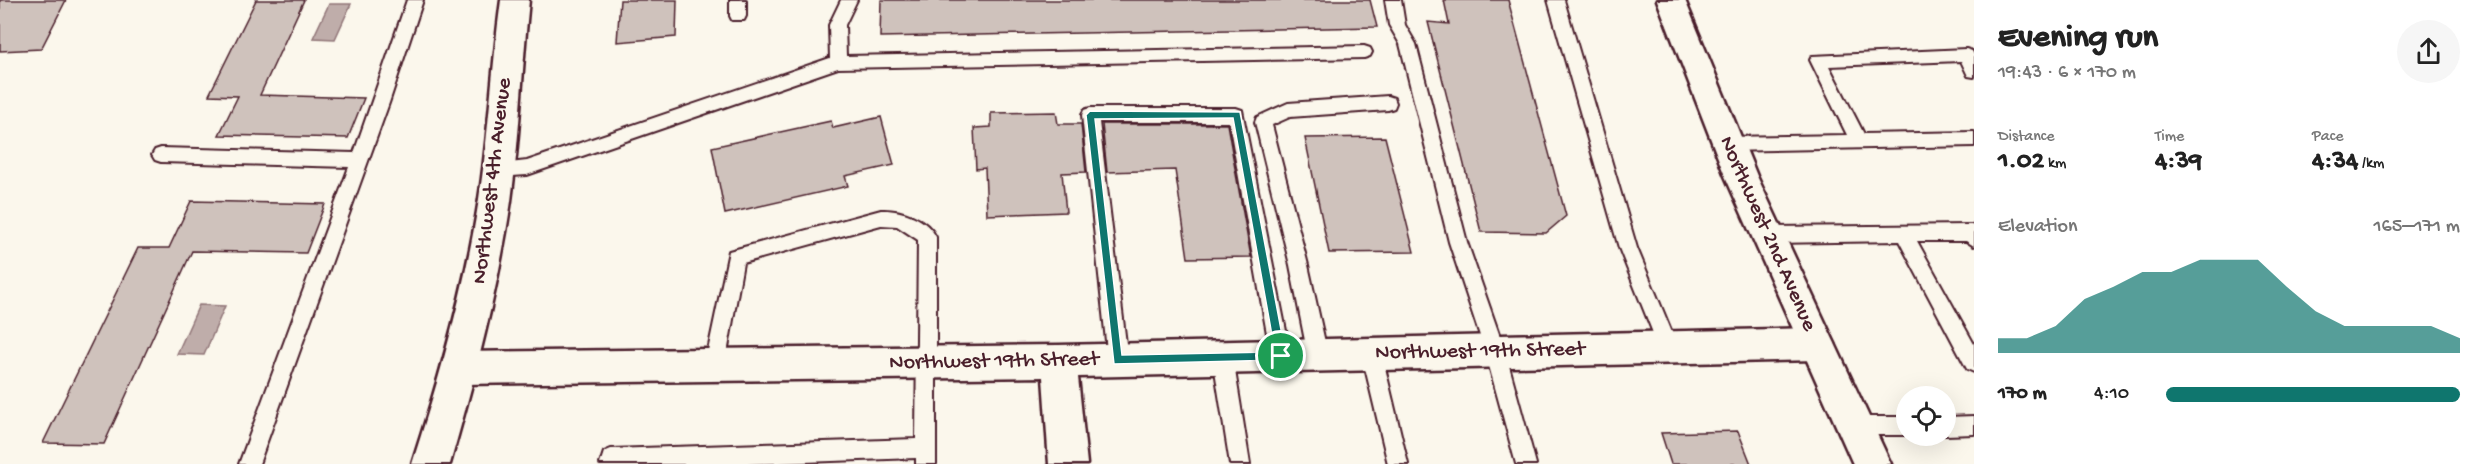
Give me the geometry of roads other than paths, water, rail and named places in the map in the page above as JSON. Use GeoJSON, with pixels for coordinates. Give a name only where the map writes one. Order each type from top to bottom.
{"type":"FeatureCollection","features":[{"type":"Feature","properties":{"kind":"street","name":"Northwest 4th Avenue"},"geometry":{"type":"LineString","coordinates":[[431,464],[460,368],[478,295],[498,170],[515,0]]}},
{"type":"Feature","properties":{"kind":"street","name":"Northwest 2nd Avenue"},"geometry":{"type":"LineString","coordinates":[[1671,0],[1696,72],[1725,144],[1872,464]]}},
{"type":"Feature","properties":{"kind":"street","name":"Northwest 19th Street"},"geometry":{"type":"LineString","coordinates":[[460,368],[1118,360],[1817,344]]}},
{"type":"Feature","properties":{"kind":"street"},"geometry":{"type":"LineString","coordinates":[[1059,361],[1068,464]]}},
{"type":"Feature","properties":{"kind":"lane"},"geometry":{"type":"LineString","coordinates":[[249,464],[360,160],[415,0]]}},
{"type":"Feature","properties":{"kind":"lane"},"geometry":{"type":"LineString","coordinates":[[838,62],[837,25],[849,0]]}},
{"type":"Feature","properties":{"kind":"lane"},"geometry":{"type":"LineString","coordinates":[[1393,0],[1397,25],[1408,44],[1458,242],[1495,351],[1526,464]]}},
{"type":"Feature","properties":{"kind":"lane"},"geometry":{"type":"LineString","coordinates":[[1557,0],[1628,248],[1668,347]]}},
{"type":"Feature","properties":{"kind":"lane"},"geometry":{"type":"LineString","coordinates":[[498,170],[527,168],[838,62],[1364,52]]}},
{"type":"Feature","properties":{"kind":"lane"},"geometry":{"type":"LineString","coordinates":[[1859,141],[1818,60],[1966,55],[1974,71]]}},
{"type":"Feature","properties":{"kind":"lane"},"geometry":{"type":"LineString","coordinates":[[1318,356],[1299,265],[1263,122],[1288,110],[1388,103]]}},
{"type":"Feature","properties":{"kind":"lane"},"geometry":{"type":"LineString","coordinates":[[1118,360],[1090,115],[1236,115],[1281,356]]}},
{"type":"Feature","properties":{"kind":"lane"},"geometry":{"type":"LineString","coordinates":[[1725,144],[1974,139]]}},
{"type":"Feature","properties":{"kind":"lane"},"geometry":{"type":"LineString","coordinates":[[161,155],[360,160]]}},
{"type":"Feature","properties":{"kind":"lane"},"geometry":{"type":"LineString","coordinates":[[610,464],[611,459],[926,456],[927,237],[913,225],[887,215],[735,257],[716,365]]}},
{"type":"Feature","properties":{"kind":"lane"},"geometry":{"type":"LineString","coordinates":[[1767,235],[1971,233],[1974,238]]}},
{"type":"Feature","properties":{"kind":"lane"},"geometry":{"type":"LineString","coordinates":[[1904,234],[1974,363]]}},
{"type":"Feature","properties":{"kind":"lane"},"geometry":{"type":"LineString","coordinates":[[1372,355],[1398,464]]}},
{"type":"Feature","properties":{"kind":"lane"},"geometry":{"type":"LineString","coordinates":[[1223,358],[1240,464]]}},
{"type":"Feature","properties":{"kind":"lane"},"geometry":{"type":"LineString","coordinates":[[1956,426],[1974,425]]}},
{"type":"Feature","properties":{"kind":"lane"},"geometry":{"type":"LineString","coordinates":[[1855,426],[1896,426]]}}]}
